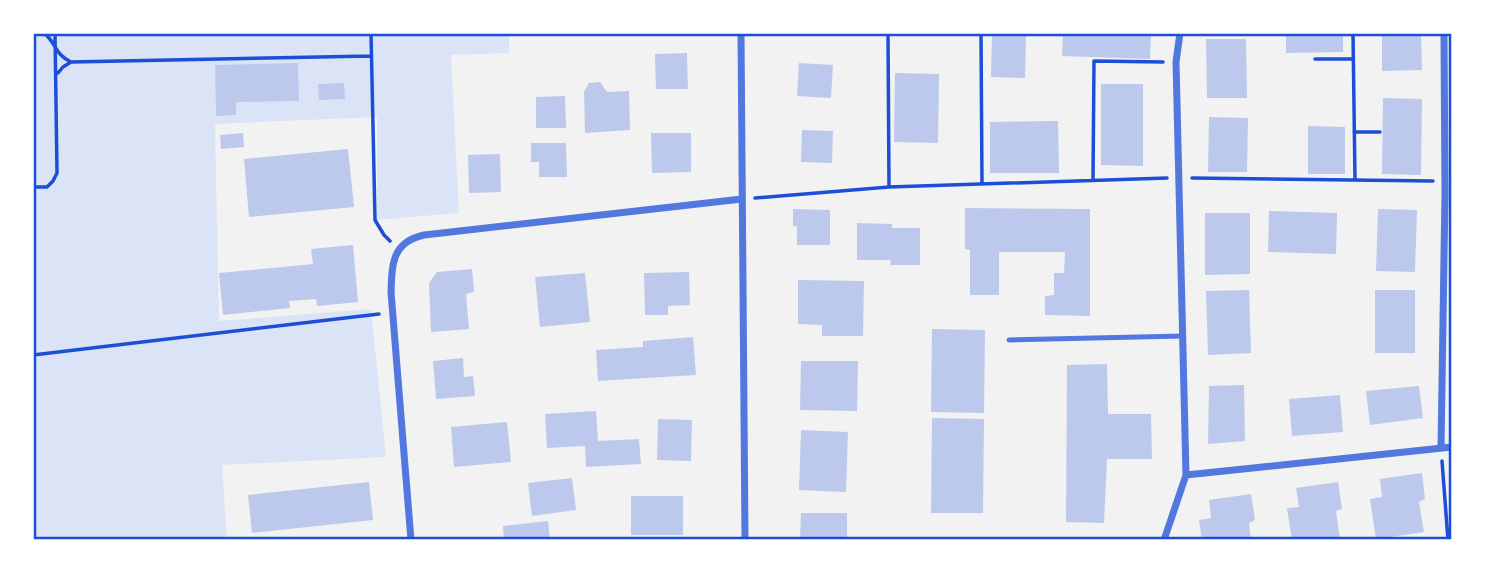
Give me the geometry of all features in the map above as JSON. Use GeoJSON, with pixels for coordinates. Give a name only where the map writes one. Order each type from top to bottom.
{"type":"FeatureCollection","features":[{"type":"Feature","properties":{"kind":"street"},"geometry":{"type":"LineString","coordinates":[[741,33],[745,540]]}},
{"type":"Feature","properties":{"kind":"street"},"geometry":{"type":"LineString","coordinates":[[1164,540],[1186,475],[1176,62],[1180,33]]}},
{"type":"Feature","properties":{"kind":"street"},"geometry":{"type":"LineString","coordinates":[[1441,449],[1444,33]]}},
{"type":"Feature","properties":{"kind":"street"},"geometry":{"type":"LineString","coordinates":[[411,540],[391,275],[394,261],[403,243],[412,237],[424,235],[743,199]]}},
{"type":"Feature","properties":{"kind":"street"},"geometry":{"type":"LineString","coordinates":[[1186,475],[1452,447]]}},
{"type":"Feature","properties":{"kind":"lane"},"geometry":{"type":"LineString","coordinates":[[1009,340],[1183,336]]}},
{"type":"Feature","properties":{"kind":"path"},"geometry":{"type":"LineString","coordinates":[[44,33],[62,58],[71,62],[371,55]]}},
{"type":"Feature","properties":{"kind":"path"},"geometry":{"type":"LineString","coordinates":[[33,187],[47,187],[57,173],[55,33]]}},
{"type":"Feature","properties":{"kind":"path"},"geometry":{"type":"LineString","coordinates":[[371,33],[375,220],[384,235],[399,249]]}},
{"type":"Feature","properties":{"kind":"path"},"geometry":{"type":"LineString","coordinates":[[888,33],[890,187]]}},
{"type":"Feature","properties":{"kind":"path"},"geometry":{"type":"LineString","coordinates":[[981,33],[982,184]]}},
{"type":"Feature","properties":{"kind":"path"},"geometry":{"type":"LineString","coordinates":[[1353,33],[1355,180]]}},
{"type":"Feature","properties":{"kind":"path"},"geometry":{"type":"LineString","coordinates":[[1315,59],[1353,59]]}},
{"type":"Feature","properties":{"kind":"path"},"geometry":{"type":"LineString","coordinates":[[1093,179],[1094,61],[1176,62]]}},
{"type":"Feature","properties":{"kind":"path"},"geometry":{"type":"LineString","coordinates":[[57,75],[71,62]]}},
{"type":"Feature","properties":{"kind":"path"},"geometry":{"type":"LineString","coordinates":[[1354,132],[1380,132]]}},
{"type":"Feature","properties":{"kind":"path"},"geometry":{"type":"LineString","coordinates":[[743,199],[890,187],[1093,179],[1179,177],[1445,181]]}},
{"type":"Feature","properties":{"kind":"path"},"geometry":{"type":"LineString","coordinates":[[33,355],[392,312]]}},
{"type":"Feature","properties":{"kind":"path"},"geometry":{"type":"LineString","coordinates":[[1441,449],[1448,540]]}},
{"type":"Feature","properties":{"kind":"shaded area"},"geometry":{"type":"Polygon","coordinates":[[[33,33],[509,33],[509,53],[451,55],[459,213],[377,220],[377,117],[215,124],[219,321],[371,309],[386,457],[222,465],[227,540],[39,540],[33,533],[33,33]]]}},
{"type":"Feature","properties":{"kind":"building"},"geometry":{"type":"Polygon","coordinates":[[[992,33],[1026,33],[1025,78],[991,77],[992,33]]]}},
{"type":"Feature","properties":{"kind":"building"},"geometry":{"type":"Polygon","coordinates":[[[1063,33],[1151,33],[1150,59],[1062,56],[1063,33]]]}},
{"type":"Feature","properties":{"kind":"building"},"geometry":{"type":"Polygon","coordinates":[[[1286,33],[1343,33],[1343,52],[1286,53],[1286,33]]]}},
{"type":"Feature","properties":{"kind":"building"},"geometry":{"type":"Polygon","coordinates":[[[1382,33],[1421,33],[1422,70],[1382,71],[1382,33]]]}},
{"type":"Feature","properties":{"kind":"building"},"geometry":{"type":"Polygon","coordinates":[[[1206,39],[1246,39],[1247,98],[1207,98],[1206,39]]]}},
{"type":"Feature","properties":{"kind":"building"},"geometry":{"type":"Polygon","coordinates":[[[687,53],[688,89],[656,89],[655,54],[687,53]]]}},
{"type":"Feature","properties":{"kind":"building"},"geometry":{"type":"Polygon","coordinates":[[[298,63],[299,101],[236,102],[236,115],[216,116],[215,65],[298,63]]]}},
{"type":"Feature","properties":{"kind":"building"},"geometry":{"type":"Polygon","coordinates":[[[799,63],[833,65],[831,98],[797,96],[799,63]]]}},
{"type":"Feature","properties":{"kind":"building"},"geometry":{"type":"Polygon","coordinates":[[[895,73],[939,74],[938,143],[894,142],[895,73]]]}},
{"type":"Feature","properties":{"kind":"building"},"geometry":{"type":"Polygon","coordinates":[[[600,82],[607,92],[629,91],[630,130],[585,133],[584,92],[589,83],[600,82]]]}},
{"type":"Feature","properties":{"kind":"building"},"geometry":{"type":"Polygon","coordinates":[[[344,83],[345,99],[319,100],[318,84],[344,83]]]}},
{"type":"Feature","properties":{"kind":"building"},"geometry":{"type":"Polygon","coordinates":[[[1101,84],[1143,84],[1143,166],[1101,165],[1101,84]]]}},
{"type":"Feature","properties":{"kind":"building"},"geometry":{"type":"Polygon","coordinates":[[[565,96],[566,128],[536,128],[536,97],[565,96]]]}},
{"type":"Feature","properties":{"kind":"building"},"geometry":{"type":"Polygon","coordinates":[[[1383,98],[1422,99],[1421,175],[1382,174],[1383,98]]]}},
{"type":"Feature","properties":{"kind":"building"},"geometry":{"type":"Polygon","coordinates":[[[1209,117],[1248,118],[1247,172],[1208,172],[1209,117]]]}},
{"type":"Feature","properties":{"kind":"building"},"geometry":{"type":"Polygon","coordinates":[[[1058,121],[1059,173],[990,173],[990,122],[1058,121]]]}},
{"type":"Feature","properties":{"kind":"building"},"geometry":{"type":"Polygon","coordinates":[[[1308,126],[1345,127],[1345,174],[1308,174],[1308,126]]]}},
{"type":"Feature","properties":{"kind":"building"},"geometry":{"type":"Polygon","coordinates":[[[802,130],[833,131],[832,163],[801,162],[802,130]]]}},
{"type":"Feature","properties":{"kind":"building"},"geometry":{"type":"Polygon","coordinates":[[[243,133],[244,147],[221,149],[220,135],[243,133]]]}},
{"type":"Feature","properties":{"kind":"building"},"geometry":{"type":"Polygon","coordinates":[[[651,133],[691,133],[691,172],[652,173],[651,133]]]}},
{"type":"Feature","properties":{"kind":"building"},"geometry":{"type":"Polygon","coordinates":[[[531,143],[566,143],[567,177],[539,177],[539,162],[531,162],[531,143]]]}},
{"type":"Feature","properties":{"kind":"building"},"geometry":{"type":"Polygon","coordinates":[[[348,149],[354,207],[249,217],[244,159],[348,149]]]}},
{"type":"Feature","properties":{"kind":"building"},"geometry":{"type":"Polygon","coordinates":[[[500,154],[501,192],[469,193],[468,155],[500,154]]]}},
{"type":"Feature","properties":{"kind":"building"},"geometry":{"type":"Polygon","coordinates":[[[965,208],[1090,209],[1090,316],[1045,315],[1045,296],[1054,295],[1054,273],[1064,273],[1065,252],[999,252],[999,295],[970,295],[970,250],[965,249],[965,208]]]}},
{"type":"Feature","properties":{"kind":"building"},"geometry":{"type":"Polygon","coordinates":[[[793,209],[830,210],[830,245],[797,245],[793,209]]]}},
{"type":"Feature","properties":{"kind":"building"},"geometry":{"type":"Polygon","coordinates":[[[1378,209],[1417,210],[1415,272],[1376,271],[1378,209]]]}},
{"type":"Feature","properties":{"kind":"building"},"geometry":{"type":"Polygon","coordinates":[[[1269,211],[1337,213],[1336,254],[1268,252],[1269,211]]]}},
{"type":"Feature","properties":{"kind":"building"},"geometry":{"type":"Polygon","coordinates":[[[1205,213],[1250,213],[1250,274],[1205,275],[1205,213]]]}},
{"type":"Feature","properties":{"kind":"building"},"geometry":{"type":"Polygon","coordinates":[[[857,223],[892,224],[892,228],[920,228],[920,265],[890,265],[891,260],[857,260],[857,223]]]}},
{"type":"Feature","properties":{"kind":"building"},"geometry":{"type":"Polygon","coordinates":[[[353,245],[358,302],[317,306],[316,299],[289,301],[290,308],[223,315],[219,273],[313,264],[311,249],[353,245]]]}},
{"type":"Feature","properties":{"kind":"building"},"geometry":{"type":"Polygon","coordinates":[[[472,269],[474,292],[466,294],[469,329],[431,332],[429,283],[437,272],[472,269]]]}},
{"type":"Feature","properties":{"kind":"building"},"geometry":{"type":"Polygon","coordinates":[[[689,272],[690,305],[668,306],[668,315],[645,315],[644,273],[689,272]]]}},
{"type":"Feature","properties":{"kind":"building"},"geometry":{"type":"Polygon","coordinates":[[[585,273],[590,322],[540,327],[535,277],[585,273]]]}},
{"type":"Feature","properties":{"kind":"building"},"geometry":{"type":"Polygon","coordinates":[[[798,280],[864,281],[863,336],[822,336],[822,325],[798,324],[798,280]]]}},
{"type":"Feature","properties":{"kind":"building"},"geometry":{"type":"Polygon","coordinates":[[[1249,290],[1251,353],[1208,355],[1206,291],[1249,290]]]}},
{"type":"Feature","properties":{"kind":"building"},"geometry":{"type":"Polygon","coordinates":[[[1375,290],[1415,290],[1415,353],[1375,353],[1375,290]]]}},
{"type":"Feature","properties":{"kind":"building"},"geometry":{"type":"Polygon","coordinates":[[[932,329],[985,330],[984,413],[931,412],[932,329]]]}},
{"type":"Feature","properties":{"kind":"building"},"geometry":{"type":"Polygon","coordinates":[[[693,337],[696,375],[598,381],[596,350],[643,347],[643,341],[693,337]]]}},
{"type":"Feature","properties":{"kind":"building"},"geometry":{"type":"Polygon","coordinates":[[[463,358],[464,377],[473,376],[475,396],[436,399],[433,361],[463,358]]]}},
{"type":"Feature","properties":{"kind":"building"},"geometry":{"type":"Polygon","coordinates":[[[801,361],[858,361],[857,411],[800,410],[801,361]]]}},
{"type":"Feature","properties":{"kind":"building"},"geometry":{"type":"Polygon","coordinates":[[[1107,364],[1108,414],[1151,414],[1152,459],[1107,459],[1104,523],[1066,522],[1067,365],[1107,364]]]}},
{"type":"Feature","properties":{"kind":"building"},"geometry":{"type":"Polygon","coordinates":[[[1244,385],[1245,441],[1208,444],[1209,386],[1244,385]]]}},
{"type":"Feature","properties":{"kind":"building"},"geometry":{"type":"Polygon","coordinates":[[[1419,386],[1423,418],[1370,425],[1366,391],[1419,386]]]}},
{"type":"Feature","properties":{"kind":"building"},"geometry":{"type":"Polygon","coordinates":[[[1340,395],[1343,432],[1292,436],[1289,399],[1340,395]]]}},
{"type":"Feature","properties":{"kind":"building"},"geometry":{"type":"Polygon","coordinates":[[[596,411],[598,441],[639,439],[641,464],[586,467],[585,446],[547,448],[545,414],[596,411]]]}},
{"type":"Feature","properties":{"kind":"building"},"geometry":{"type":"Polygon","coordinates":[[[932,418],[984,419],[983,513],[931,513],[932,418]]]}},
{"type":"Feature","properties":{"kind":"building"},"geometry":{"type":"Polygon","coordinates":[[[658,419],[692,420],[691,461],[657,460],[658,419]]]}},
{"type":"Feature","properties":{"kind":"building"},"geometry":{"type":"Polygon","coordinates":[[[507,422],[511,462],[454,467],[451,427],[507,422]]]}},
{"type":"Feature","properties":{"kind":"building"},"geometry":{"type":"Polygon","coordinates":[[[801,430],[848,432],[846,492],[799,490],[801,430]]]}},
{"type":"Feature","properties":{"kind":"building"},"geometry":{"type":"Polygon","coordinates":[[[1422,473],[1425,499],[1419,502],[1424,532],[1376,539],[1370,499],[1382,497],[1380,479],[1422,473]]]}},
{"type":"Feature","properties":{"kind":"building"},"geometry":{"type":"Polygon","coordinates":[[[572,478],[576,510],[532,516],[528,483],[572,478]]]}},
{"type":"Feature","properties":{"kind":"building"},"geometry":{"type":"Polygon","coordinates":[[[369,482],[373,520],[252,533],[248,495],[369,482]]]}},
{"type":"Feature","properties":{"kind":"building"},"geometry":{"type":"Polygon","coordinates":[[[1338,482],[1342,509],[1336,511],[1340,540],[1292,540],[1287,508],[1299,507],[1296,488],[1338,482]]]}},
{"type":"Feature","properties":{"kind":"building"},"geometry":{"type":"Polygon","coordinates":[[[1251,494],[1255,520],[1249,523],[1251,540],[1202,540],[1199,520],[1211,518],[1209,500],[1251,494]]]}},
{"type":"Feature","properties":{"kind":"building"},"geometry":{"type":"Polygon","coordinates":[[[631,496],[683,496],[683,535],[631,535],[631,496]]]}},
{"type":"Feature","properties":{"kind":"building"},"geometry":{"type":"Polygon","coordinates":[[[801,513],[847,513],[847,540],[800,540],[801,513]]]}},
{"type":"Feature","properties":{"kind":"building"},"geometry":{"type":"Polygon","coordinates":[[[548,521],[550,540],[504,540],[503,526],[548,521]]]}}]}
